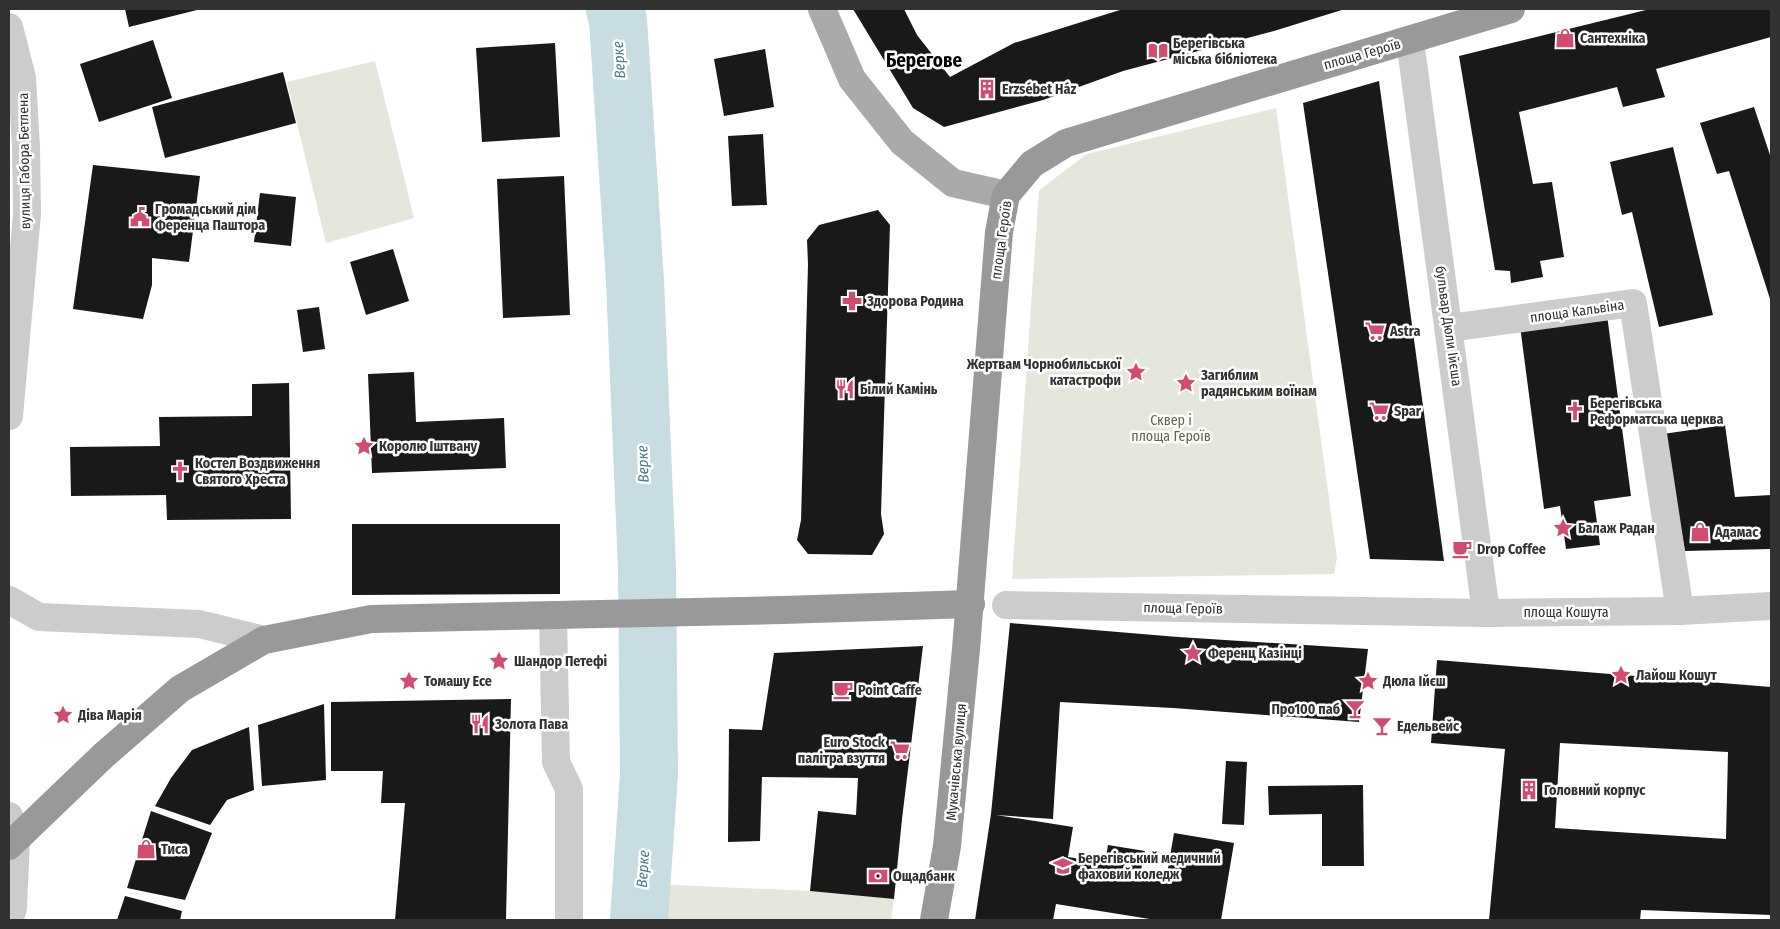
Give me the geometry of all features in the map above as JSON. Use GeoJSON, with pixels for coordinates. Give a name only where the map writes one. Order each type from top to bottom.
{"type":"FeatureCollection","features":[{"type":"Feature","properties":{"kind":"highway","name":"площа Героїв"},"geometry":{"type":"LineString","coordinates":[[971,604],[999,232],[1006,195],[1032,164],[1066,143],[1511,9]]}},
{"type":"Feature","properties":{"kind":"highway"},"geometry":{"type":"LineString","coordinates":[[11,834],[180,689],[264,640],[371,619],[971,604]]}},
{"type":"Feature","properties":{"kind":"highway","name":"Мукачівська вулиця"},"geometry":{"type":"LineString","coordinates":[[934,920],[948,846],[971,604]]}},
{"type":"Feature","properties":{"kind":"main road"},"geometry":{"type":"LineString","coordinates":[[822,9],[852,79],[902,142],[953,183],[1006,195]]}},
{"type":"Feature","properties":{"kind":"street","name":"вулиця Габора Бетлена"},"geometry":{"type":"LineString","coordinates":[[9,27],[22,78],[27,214],[9,416]]}},
{"type":"Feature","properties":{"kind":"street","name":"бульвар Дюли Ійєша"},"geometry":{"type":"LineString","coordinates":[[1410,40],[1486,613]]}},
{"type":"Feature","properties":{"kind":"street","name":"площа Кальвіна"},"geometry":{"type":"LineString","coordinates":[[1449,328],[1633,303],[1680,611]]}},
{"type":"Feature","properties":{"kind":"street"},"geometry":{"type":"LineString","coordinates":[[9,600],[39,617],[199,624],[264,640]]}},
{"type":"Feature","properties":{"kind":"street","name":"площа Героїв"},"geometry":{"type":"LineString","coordinates":[[1006,605],[1360,611]]}},
{"type":"Feature","properties":{"kind":"street","name":"площа Кошута"},"geometry":{"type":"LineString","coordinates":[[1360,611],[1486,613],[1680,611],[1771,606]]}},
{"type":"Feature","properties":{"kind":"street"},"geometry":{"type":"LineString","coordinates":[[560,615],[556,762],[569,789],[569,920]]}},
{"type":"Feature","properties":{"kind":"street"},"geometry":{"type":"LineString","coordinates":[[9,920],[13,908],[11,834]]}},
{"type":"Feature","properties":{"kind":"green space"},"geometry":{"type":"Polygon","coordinates":[[[375,61],[414,218],[326,243],[287,82],[375,61]]]}},
{"type":"Feature","properties":{"kind":"green space","name":"Сквер і площа Героїв"},"geometry":{"type":"Polygon","coordinates":[[[1276,108],[1337,558],[1334,574],[1012,579],[1039,191],[1087,154],[1276,108]]]}},
{"type":"Feature","properties":{"kind":"green space"},"geometry":{"type":"Polygon","coordinates":[[[652,884],[810,891],[894,899],[891,920],[650,920],[652,884]]]}},
{"type":"Feature","properties":{"kind":"building"},"geometry":{"type":"Polygon","coordinates":[[[125,9],[201,9],[129,27],[125,9]]]}},
{"type":"Feature","properties":{"kind":"building"},"geometry":{"type":"Polygon","coordinates":[[[853,9],[904,9],[917,35],[950,77],[1014,43],[1123,9],[1345,9],[1274,31],[1123,71],[1043,100],[944,127],[913,108],[853,9]]]}},
{"type":"Feature","properties":{"kind":"building"},"geometry":{"type":"Polygon","coordinates":[[[1650,9],[1771,9],[1771,37],[1656,69],[1665,97],[1623,107],[1617,87],[1519,112],[1533,184],[1552,182],[1564,257],[1540,261],[1543,277],[1511,283],[1510,271],[1495,270],[1459,56],[1650,9]]]}},
{"type":"Feature","properties":{"kind":"building"},"geometry":{"type":"Polygon","coordinates":[[[153,40],[172,98],[99,122],[80,64],[153,40]]]}},
{"type":"Feature","properties":{"kind":"building"},"geometry":{"type":"Polygon","coordinates":[[[555,43],[560,137],[482,142],[476,48],[555,43]]]}},
{"type":"Feature","properties":{"kind":"building"},"geometry":{"type":"Polygon","coordinates":[[[765,49],[774,107],[724,116],[714,59],[765,49]]]}},
{"type":"Feature","properties":{"kind":"building"},"geometry":{"type":"Polygon","coordinates":[[[283,72],[296,123],[165,158],[152,107],[283,72]]]}},
{"type":"Feature","properties":{"kind":"building","name":"Astra"},"geometry":{"type":"Polygon","coordinates":[[[1379,81],[1444,561],[1370,559],[1303,103],[1379,81]]]}},
{"type":"Feature","properties":{"kind":"building"},"geometry":{"type":"Polygon","coordinates":[[[1754,107],[1771,158],[1771,302],[1729,171],[1717,174],[1700,123],[1754,107]]]}},
{"type":"Feature","properties":{"kind":"building"},"geometry":{"type":"Polygon","coordinates":[[[763,134],[767,205],[732,206],[728,136],[763,134]]]}},
{"type":"Feature","properties":{"kind":"building"},"geometry":{"type":"Polygon","coordinates":[[[1673,147],[1713,315],[1659,327],[1632,212],[1622,215],[1610,162],[1673,147]]]}},
{"type":"Feature","properties":{"kind":"building","name":"Громадський дім Ференца Паштора"},"geometry":{"type":"Polygon","coordinates":[[[93,165],[200,176],[189,262],[152,258],[152,285],[143,319],[73,309],[93,165]]]}},
{"type":"Feature","properties":{"kind":"building"},"geometry":{"type":"Polygon","coordinates":[[[564,176],[570,315],[503,318],[497,179],[564,176]]]}},
{"type":"Feature","properties":{"kind":"building"},"geometry":{"type":"Polygon","coordinates":[[[260,193],[296,197],[291,246],[254,242],[260,193]]]}},
{"type":"Feature","properties":{"kind":"building","name":"Білий Камінь"},"geometry":{"type":"Polygon","coordinates":[[[878,210],[890,225],[881,514],[884,534],[872,555],[808,554],[797,540],[801,520],[808,264],[807,240],[819,225],[878,210]]]}},
{"type":"Feature","properties":{"kind":"building"},"geometry":{"type":"Polygon","coordinates":[[[393,249],[409,301],[366,315],[350,262],[393,249]]]}},
{"type":"Feature","properties":{"kind":"building"},"geometry":{"type":"Polygon","coordinates":[[[319,307],[325,349],[303,352],[297,310],[319,307]]]}},
{"type":"Feature","properties":{"kind":"building","name":"Берегівська Реформатська церква"},"geometry":{"type":"Polygon","coordinates":[[[1607,315],[1631,496],[1594,501],[1600,545],[1566,549],[1560,506],[1544,509],[1520,326],[1607,315]]]}},
{"type":"Feature","properties":{"kind":"building"},"geometry":{"type":"Polygon","coordinates":[[[414,372],[416,422],[504,418],[506,468],[372,473],[368,374],[414,372]]]}},
{"type":"Feature","properties":{"kind":"building","name":"Костел Воздвиження Святого Хреста"},"geometry":{"type":"Polygon","coordinates":[[[289,383],[291,519],[167,520],[166,495],[71,496],[70,447],[160,446],[159,417],[252,416],[252,384],[289,383]]]}},
{"type":"Feature","properties":{"kind":"building"},"geometry":{"type":"Polygon","coordinates":[[[1725,425],[1735,497],[1771,495],[1771,549],[1685,551],[1663,434],[1725,425]]]}},
{"type":"Feature","properties":{"kind":"building"},"geometry":{"type":"Polygon","coordinates":[[[352,524],[560,524],[560,594],[352,595],[352,524]]]}},
{"type":"Feature","properties":{"kind":"building"},"geometry":{"type":"Polygon","coordinates":[[[1010,623],[1178,637],[1368,649],[1359,722],[1173,708],[1060,702],[1053,819],[996,815],[1073,827],[1068,857],[1105,863],[1108,845],[1145,851],[1141,870],[1167,874],[1174,833],[1234,843],[1221,920],[1156,920],[1056,904],[1053,920],[975,920],[991,814],[1010,623]]]}},
{"type":"Feature","properties":{"kind":"building"},"geometry":{"type":"Polygon","coordinates":[[[923,646],[894,899],[810,891],[818,811],[856,815],[858,778],[762,777],[760,841],[728,842],[729,729],[762,730],[774,653],[923,646]]]}},
{"type":"Feature","properties":{"kind":"building","name":"Головний корпус"},"geometry":{"type":"Polygon","coordinates":[[[1437,660],[1771,687],[1771,915],[1641,910],[1640,920],[1489,920],[1505,749],[1431,743],[1437,660]],[[1560,743],[1555,828],[1726,839],[1728,752],[1560,743]]]}},
{"type":"Feature","properties":{"kind":"building"},"geometry":{"type":"Polygon","coordinates":[[[511,699],[506,920],[395,920],[405,803],[381,803],[383,771],[331,771],[331,702],[511,699]]]}},
{"type":"Feature","properties":{"kind":"building"},"geometry":{"type":"Polygon","coordinates":[[[324,704],[326,780],[262,786],[258,725],[324,704]]]}},
{"type":"Feature","properties":{"kind":"building"},"geometry":{"type":"Polygon","coordinates":[[[249,727],[254,790],[227,800],[210,825],[155,806],[171,778],[192,750],[249,727]]]}},
{"type":"Feature","properties":{"kind":"building"},"geometry":{"type":"Polygon","coordinates":[[[1226,761],[1247,762],[1244,825],[1222,824],[1226,761]]]}},
{"type":"Feature","properties":{"kind":"building"},"geometry":{"type":"Polygon","coordinates":[[[1363,785],[1364,866],[1322,866],[1322,814],[1269,815],[1268,786],[1363,785]]]}},
{"type":"Feature","properties":{"kind":"building"},"geometry":{"type":"Polygon","coordinates":[[[151,811],[212,833],[185,900],[127,888],[151,811]]]}},
{"type":"Feature","properties":{"kind":"building"},"geometry":{"type":"Polygon","coordinates":[[[125,896],[182,911],[180,920],[117,920],[125,896]]]}},
{"type":"Feature","properties":{"kind":"waterway","name":"Верке"},"geometry":{"type":"LineString","coordinates":[[615,9],[618,20],[635,281],[647,569],[649,774],[639,920]]}},
{"type":"Feature","properties":{"kind":"place","name":"Сантехніка"},"geometry":{"type":"Point","coordinates":[1565,38]}},
{"type":"Feature","properties":{"kind":"place","name":"Берегівська міська бібліотека"},"geometry":{"type":"Point","coordinates":[1158,51]}},
{"type":"Feature","properties":{"kind":"place","name":"Erzsébet Ház"},"geometry":{"type":"Point","coordinates":[987,89]}},
{"type":"Feature","properties":{"kind":"place","name":"Громадський дім Ференца Паштора"},"geometry":{"type":"Point","coordinates":[140,217]}},
{"type":"Feature","properties":{"kind":"place","name":"Здорова Родина"},"geometry":{"type":"Point","coordinates":[852,301]}},
{"type":"Feature","properties":{"kind":"place","name":"Astra"},"geometry":{"type":"Point","coordinates":[1375,331]}},
{"type":"Feature","properties":{"kind":"place","name":"Жертвам Чорнобильської катастрофи"},"geometry":{"type":"Point","coordinates":[1136,372]}},
{"type":"Feature","properties":{"kind":"place","name":"Загиблим радянським воїнам"},"geometry":{"type":"Point","coordinates":[1186,383]}},
{"type":"Feature","properties":{"kind":"place","name":"Білий Камінь"},"geometry":{"type":"Point","coordinates":[845,389]}},
{"type":"Feature","properties":{"kind":"place","name":"Spar"},"geometry":{"type":"Point","coordinates":[1379,411]}},
{"type":"Feature","properties":{"kind":"place","name":"Берегівська Реформатська церква"},"geometry":{"type":"Point","coordinates":[1575,411]}},
{"type":"Feature","properties":{"kind":"place","name":"Королю Іштвану"},"geometry":{"type":"Point","coordinates":[364,446]}},
{"type":"Feature","properties":{"kind":"place","name":"Костел Воздвиження Святого Хреста"},"geometry":{"type":"Point","coordinates":[180,471]}},
{"type":"Feature","properties":{"kind":"place","name":"Балаж Радан"},"geometry":{"type":"Point","coordinates":[1563,528]}},
{"type":"Feature","properties":{"kind":"place","name":"Адамас"},"geometry":{"type":"Point","coordinates":[1700,532]}},
{"type":"Feature","properties":{"kind":"place","name":"Drop Coffee"},"geometry":{"type":"Point","coordinates":[1462,549]}},
{"type":"Feature","properties":{"kind":"place","name":"Ференц Казінці"},"geometry":{"type":"Point","coordinates":[1193,653]}},
{"type":"Feature","properties":{"kind":"place","name":"Шандор Петефі"},"geometry":{"type":"Point","coordinates":[499,661]}},
{"type":"Feature","properties":{"kind":"place","name":"Лайош Кошут"},"geometry":{"type":"Point","coordinates":[1621,675]}},
{"type":"Feature","properties":{"kind":"place","name":"Томашу Есе"},"geometry":{"type":"Point","coordinates":[409,681]}},
{"type":"Feature","properties":{"kind":"place","name":"Дюла Ійєш"},"geometry":{"type":"Point","coordinates":[1368,681]}},
{"type":"Feature","properties":{"kind":"place","name":"Point Caffe"},"geometry":{"type":"Point","coordinates":[843,690]}},
{"type":"Feature","properties":{"kind":"place","name":"Про100 паб"},"geometry":{"type":"Point","coordinates":[1355,709]}},
{"type":"Feature","properties":{"kind":"place","name":"Діва Марія"},"geometry":{"type":"Point","coordinates":[63,715]}},
{"type":"Feature","properties":{"kind":"place","name":"Золота Пава"},"geometry":{"type":"Point","coordinates":[480,724]}},
{"type":"Feature","properties":{"kind":"place","name":"Едельвейс"},"geometry":{"type":"Point","coordinates":[1382,726]}},
{"type":"Feature","properties":{"kind":"place","name":"Euro Stock палітра взуття"},"geometry":{"type":"Point","coordinates":[900,750]}},
{"type":"Feature","properties":{"kind":"place","name":"Головний корпус"},"geometry":{"type":"Point","coordinates":[1529,790]}},
{"type":"Feature","properties":{"kind":"place","name":"Тиса"},"geometry":{"type":"Point","coordinates":[146,849]}},
{"type":"Feature","properties":{"kind":"place","name":"Берегівський медичний фаховий коледж"},"geometry":{"type":"Point","coordinates":[1063,866]}},
{"type":"Feature","properties":{"kind":"place","name":"Ощадбанк"},"geometry":{"type":"Point","coordinates":[878,876]}},
{"type":"Feature","properties":{"kind":"district","name":"Берегове"},"geometry":{"type":"Point","coordinates":[924,60]}}]}
